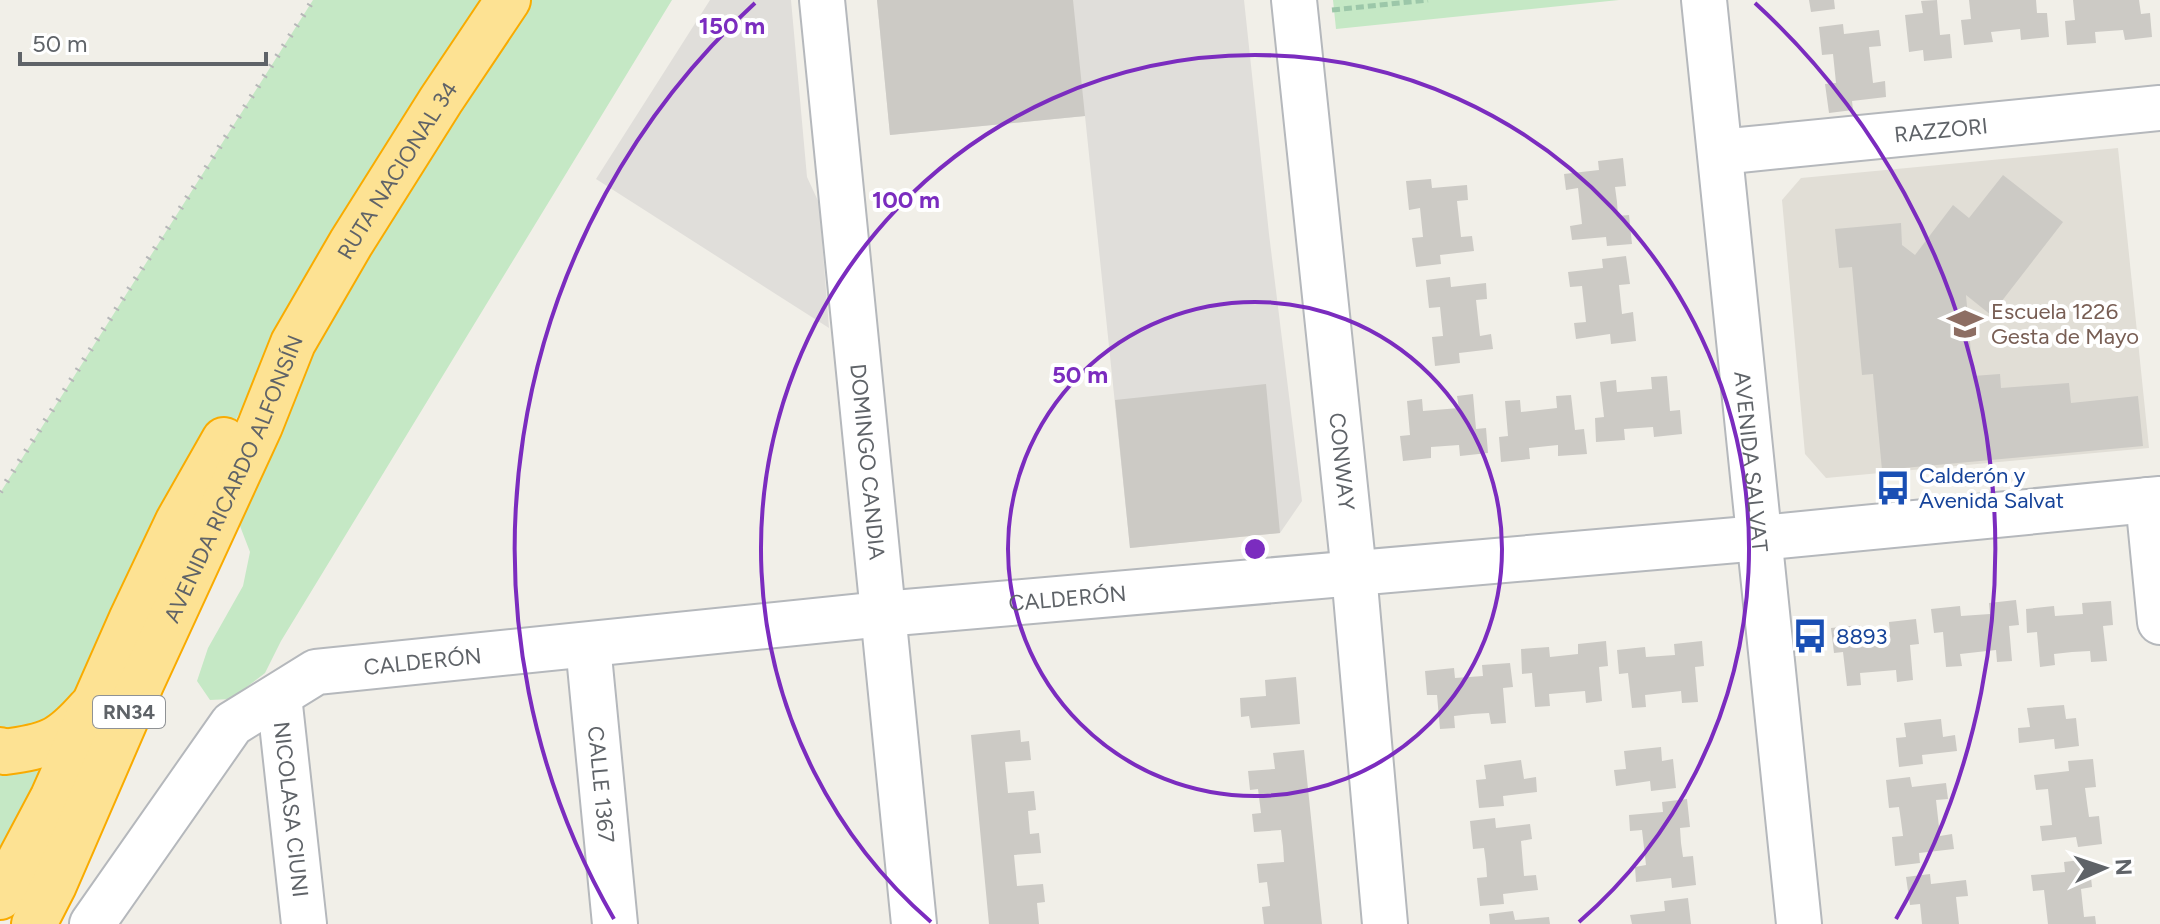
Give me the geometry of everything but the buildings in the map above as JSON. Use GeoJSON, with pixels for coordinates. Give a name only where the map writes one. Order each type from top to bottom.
{"type":"FeatureCollection","features":[{"type":"Feature","properties":{"kind":"highway","name":"RUTA NACIONAL 34"},"geometry":{"type":"LineString","coordinates":[[293,343],[351,243],[508,0]]}},
{"type":"Feature","properties":{"kind":"highway","name":"AVENIDA RICARDO ALFONSÍN"},"geometry":{"type":"LineString","coordinates":[[0,897],[53,797],[178,521],[255,386],[293,343]]}},
{"type":"Feature","properties":{"kind":"highway","name":"AVENIDA RICARDO ALFONSÍN"},"geometry":{"type":"LineString","coordinates":[[34,924],[260,426],[293,343]]}},
{"type":"Feature","properties":{"kind":"highway"},"geometry":{"type":"LineString","coordinates":[[0,750],[40,747],[70,731],[93,704]]}},
{"type":"Feature","properties":{"kind":"street","name":"DOMINGO CANDIA"},"geometry":{"type":"LineString","coordinates":[[822,0],[914,924]]}},
{"type":"Feature","properties":{"kind":"street","name":"AVENIDA SALVAT"},"geometry":{"type":"LineString","coordinates":[[1704,0],[1799,924]]}},
{"type":"Feature","properties":{"kind":"street","name":"CONWAY"},"geometry":{"type":"LineString","coordinates":[[1295,7],[1354,573],[1385,924]]}},
{"type":"Feature","properties":{"kind":"street","name":"RAZZORI"},"geometry":{"type":"LineString","coordinates":[[1720,152],[2160,108]]}},
{"type":"Feature","properties":{"kind":"street","name":"CALDERÓN"},"geometry":{"type":"LineString","coordinates":[[92,924],[232,724],[316,672],[883,614],[1760,538],[2154,499]]}},
{"type":"Feature","properties":{"kind":"street"},"geometry":{"type":"LineString","coordinates":[[2154,499],[2160,622]]}},
{"type":"Feature","properties":{"kind":"street","name":"CALLE 1367"},"geometry":{"type":"LineString","coordinates":[[588,645],[615,924]]}},
{"type":"Feature","properties":{"kind":"street","name":"NICOLASA CIUNI"},"geometry":{"type":"LineString","coordinates":[[279,696],[304,924]]}},
{"type":"Feature","properties":{"kind":"path"},"geometry":{"type":"LineString","coordinates":[[1295,7],[1428,0]]}},
{"type":"Feature","properties":{"kind":"shaded area"},"geometry":{"type":"Polygon","coordinates":[[[710,0],[791,0],[807,177],[819,203],[829,328],[596,179],[710,0]]]}},
{"type":"Feature","properties":{"kind":"shaded area"},"geometry":{"type":"Polygon","coordinates":[[[877,0],[1244,0],[1302,501],[1280,533],[1130,548],[1085,116],[890,135],[877,0]]]}},
{"type":"Feature","properties":{"kind":"shaded area","name":"Escuela 1226 Gesta de Mayo"},"geometry":{"type":"Polygon","coordinates":[[[2118,148],[2149,448],[1826,478],[1805,454],[1782,200],[1801,178],[2118,148]]]}},
{"type":"Feature","properties":{"kind":"green space"},"geometry":{"type":"Polygon","coordinates":[[[313,0],[672,0],[281,641],[265,673],[231,699],[210,700],[197,681],[208,648],[243,586],[250,552],[225,500],[255,386],[178,521],[93,704],[0,750],[0,493],[313,0]]]}},
{"type":"Feature","properties":{"kind":"green space"},"geometry":{"type":"Polygon","coordinates":[[[1333,0],[1619,0],[1336,29],[1333,0]]]}},
{"type":"Feature","properties":{"kind":"green space"},"geometry":{"type":"Polygon","coordinates":[[[0,771],[40,771],[42,777],[0,867],[0,771]]]}},
{"type":"Feature","properties":{"kind":"railway"},"geometry":{"type":"LineString","coordinates":[[0,492],[313,0]]}},
{"type":"Feature","properties":{"kind":"place","name":"Escuela 1226 Gesta de Mayo"},"geometry":{"type":"Point","coordinates":[1965,324]}},
{"type":"Feature","properties":{"kind":"place","name":"Calderón y Avenida Salvat"},"geometry":{"type":"Point","coordinates":[1893,488]}},
{"type":"Feature","properties":{"kind":"place","name":"8893"},"geometry":{"type":"Point","coordinates":[1810,636]}}]}
